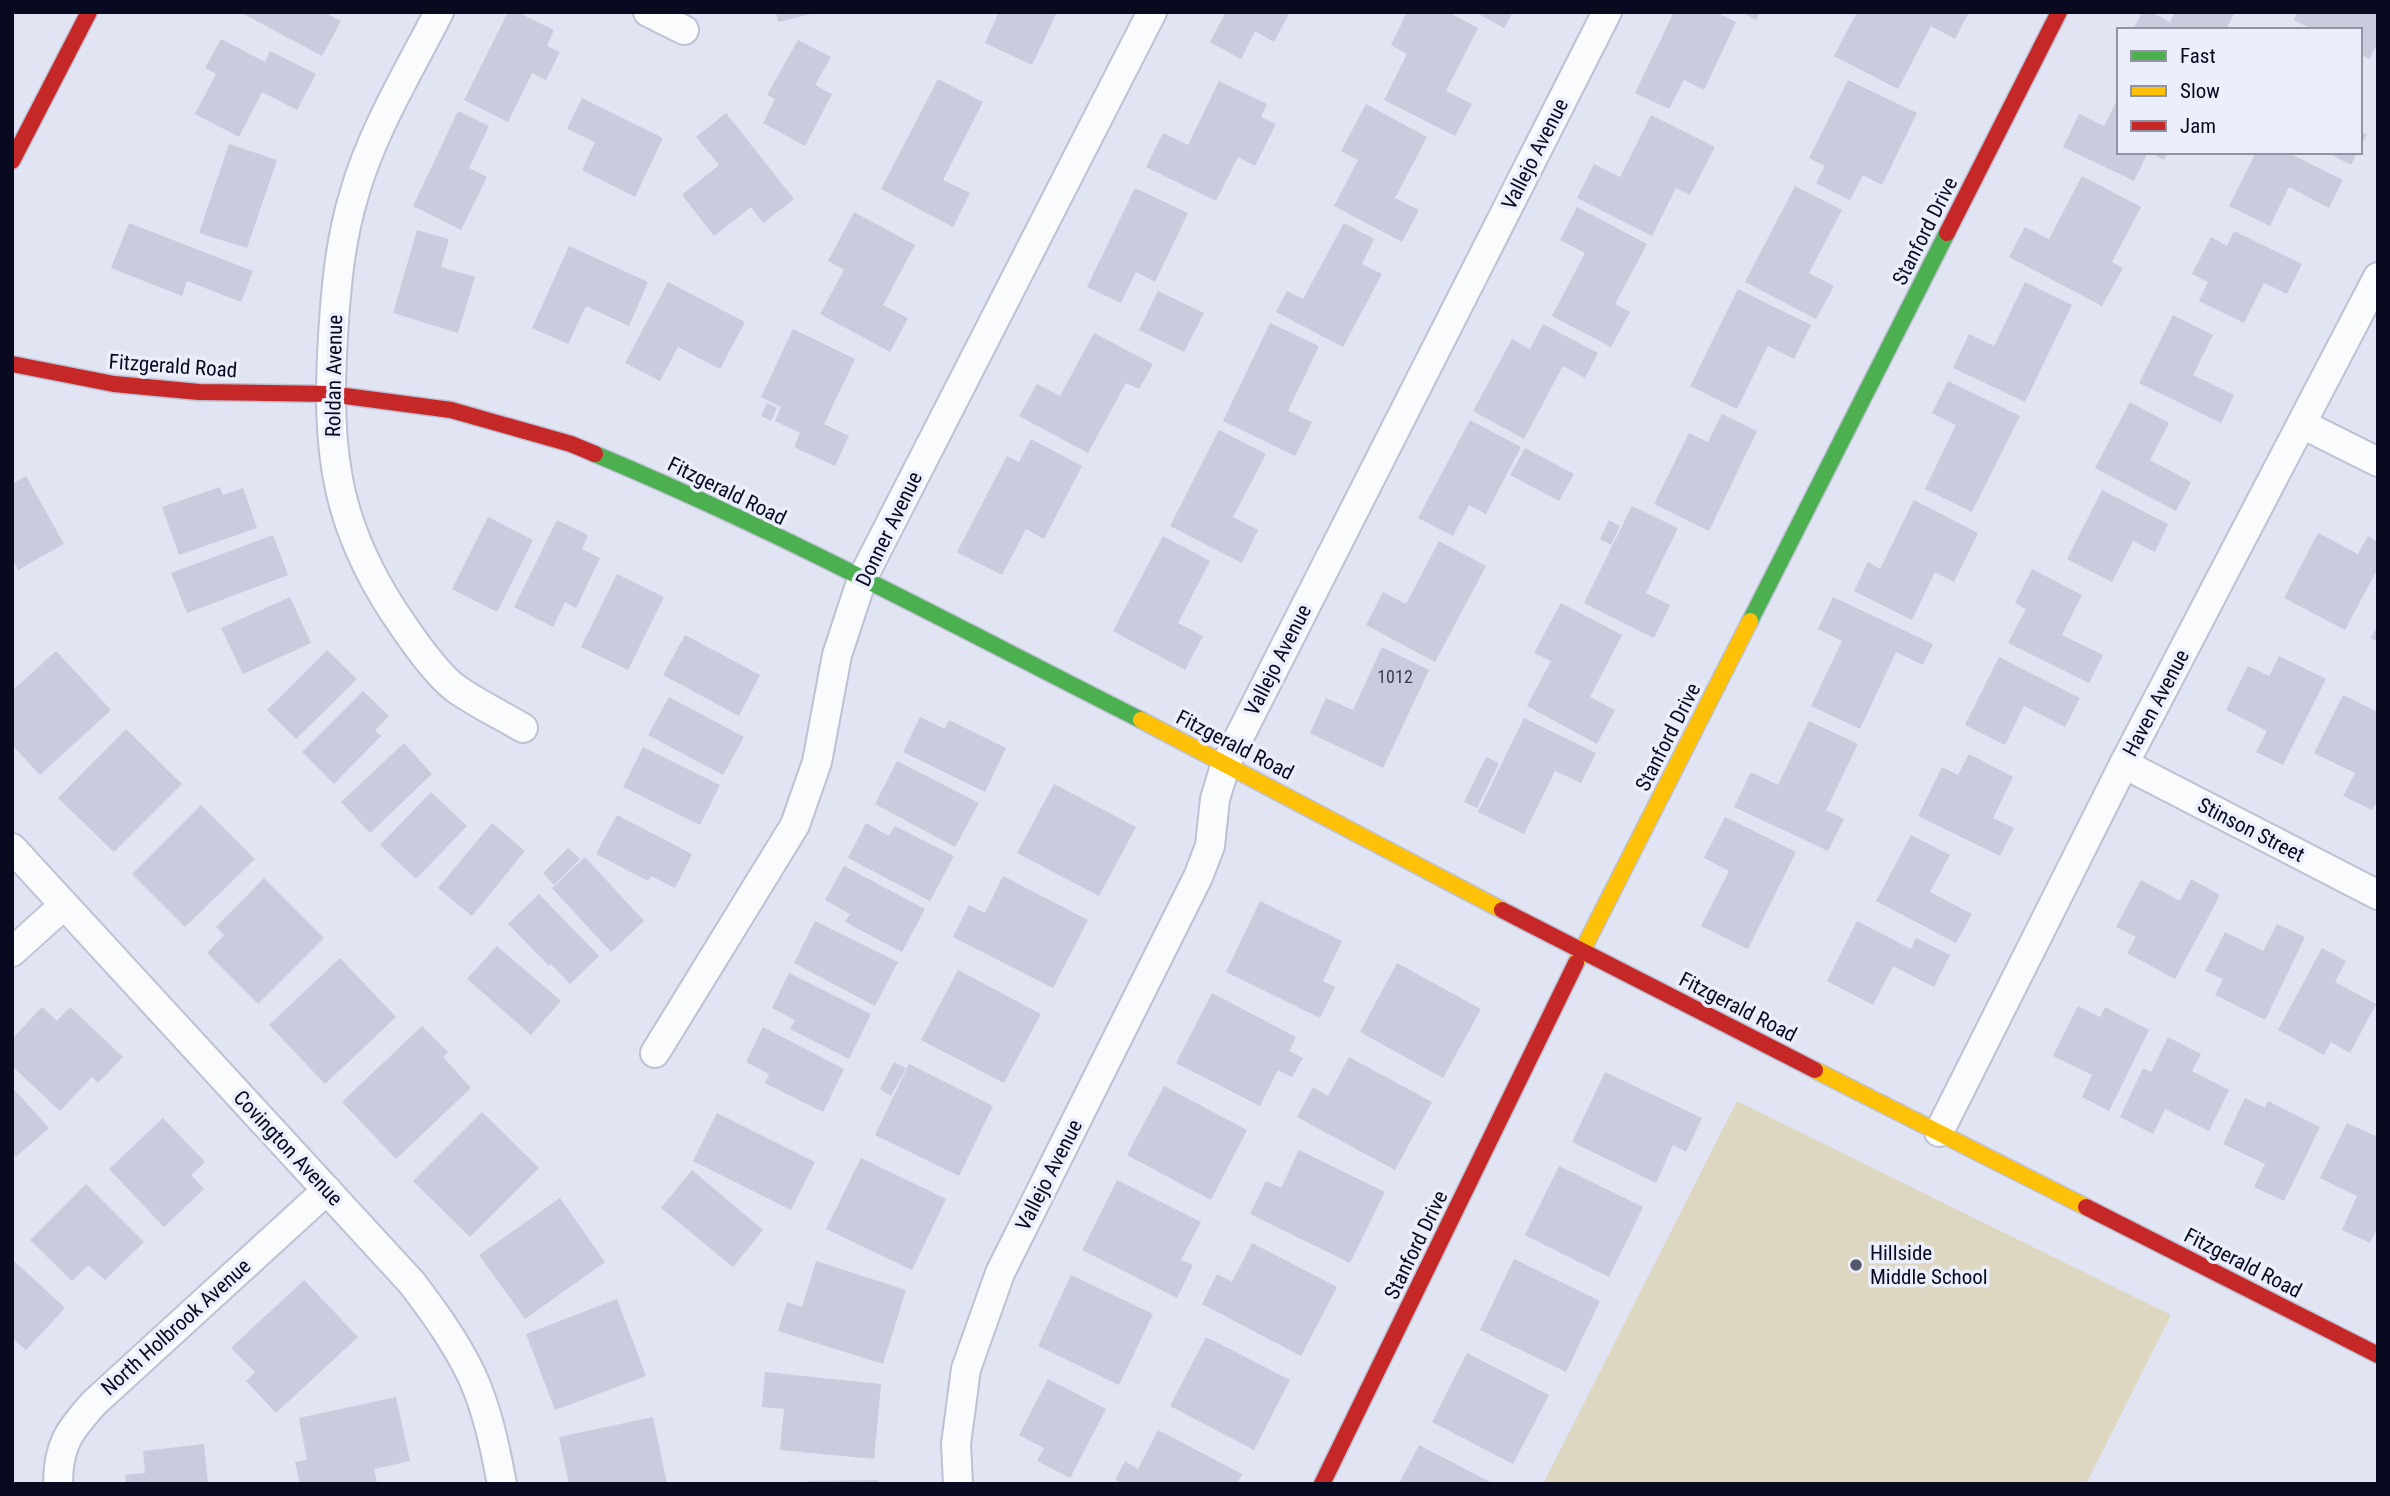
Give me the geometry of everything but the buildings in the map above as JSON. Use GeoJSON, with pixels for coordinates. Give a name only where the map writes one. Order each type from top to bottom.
{"type":"FeatureCollection","features":[{"type":"Feature","properties":{"kind":"main road"},"geometry":{"type":"LineString","coordinates":[[12,161],[89,12]]}},
{"type":"Feature","properties":{"kind":"main road","name":"Stanford Drive"},"geometry":{"type":"LineString","coordinates":[[1321,1484],[1582,952],[2059,12]]}},
{"type":"Feature","properties":{"kind":"main road","name":"Fitzgerald Road"},"geometry":{"type":"LineString","coordinates":[[12,364],[114,384],[199,392],[330,394],[451,411],[571,444],[662,482],[862,579],[1226,763],[1582,952],[2378,1355]]}},
{"type":"Feature","properties":{"kind":"street","name":"Roldan Avenue"},"geometry":{"type":"LineString","coordinates":[[439,12],[380,129],[354,194],[337,272],[330,394],[332,444],[340,493],[360,552],[381,594],[417,646],[454,687],[523,728]]}},
{"type":"Feature","properties":{"kind":"street"},"geometry":{"type":"LineString","coordinates":[[648,12],[684,30]]}},
{"type":"Feature","properties":{"kind":"street","name":"Donner Avenue"},"geometry":{"type":"LineString","coordinates":[[655,1053],[795,825],[817,762],[837,655],[862,579],[1152,12]]}},
{"type":"Feature","properties":{"kind":"street","name":"Vallejo Avenue"},"geometry":{"type":"LineString","coordinates":[[958,1484],[956,1444],[966,1369],[1000,1273],[1198,877],[1210,846],[1215,799],[1226,763],[1607,12]]}},
{"type":"Feature","properties":{"kind":"street","name":"Haven Avenue"},"geometry":{"type":"LineString","coordinates":[[1939,1132],[2124,764],[2378,277]]}},
{"type":"Feature","properties":{"kind":"street"},"geometry":{"type":"LineString","coordinates":[[2302,424],[2378,462]]}},
{"type":"Feature","properties":{"kind":"street","name":"Stinson Street"},"geometry":{"type":"LineString","coordinates":[[2124,764],[2378,895]]}},
{"type":"Feature","properties":{"kind":"street","name":"Covington Avenue"},"geometry":{"type":"LineString","coordinates":[[12,848],[412,1283],[441,1321],[472,1376],[492,1432],[502,1484]]}},
{"type":"Feature","properties":{"kind":"street"},"geometry":{"type":"LineString","coordinates":[[12,952],[64,905]]}},
{"type":"Feature","properties":{"kind":"street","name":"North Holbrook Avenue"},"geometry":{"type":"LineString","coordinates":[[58,1484],[58,1462],[70,1429],[94,1403],[327,1190]]}},
{"type":"Feature","properties":{"kind":"shaded area","name":"Hillside Middle School"},"geometry":{"type":"Polygon","coordinates":[[[1737,1101],[2171,1315],[2086,1484],[1543,1484],[1737,1101]]]}},
{"type":"Feature","properties":{"kind":"traffic: fast"},"geometry":{"type":"LineString","coordinates":[[1750,621],[1947,233]]}},
{"type":"Feature","properties":{"kind":"traffic: fast"},"geometry":{"type":"LineString","coordinates":[[595,454],[802,548],[1141,720]]}},
{"type":"Feature","properties":{"kind":"traffic: slow"},"geometry":{"type":"LineString","coordinates":[[1576,963],[1750,621]]}},
{"type":"Feature","properties":{"kind":"traffic: slow"},"geometry":{"type":"LineString","coordinates":[[1141,720],[1502,910]]}},
{"type":"Feature","properties":{"kind":"traffic: slow"},"geometry":{"type":"LineString","coordinates":[[1815,1070],[2086,1207]]}},
{"type":"Feature","properties":{"kind":"traffic: jam"},"geometry":{"type":"LineString","coordinates":[[12,161],[89,12]]}},
{"type":"Feature","properties":{"kind":"traffic: jam"},"geometry":{"type":"LineString","coordinates":[[1947,233],[2059,12]]}},
{"type":"Feature","properties":{"kind":"traffic: jam"},"geometry":{"type":"LineString","coordinates":[[12,364],[114,384],[199,392],[330,394],[451,410],[571,444],[595,454]]}},
{"type":"Feature","properties":{"kind":"traffic: jam"},"geometry":{"type":"LineString","coordinates":[[1502,910],[1815,1070]]}},
{"type":"Feature","properties":{"kind":"traffic: jam"},"geometry":{"type":"LineString","coordinates":[[1322,1484],[1576,963]]}},
{"type":"Feature","properties":{"kind":"traffic: jam"},"geometry":{"type":"LineString","coordinates":[[2086,1207],[2378,1355]]}},
{"type":"Feature","properties":{"kind":"place","name":"Hillside Middle School"},"geometry":{"type":"Point","coordinates":[1856,1265]}}]}
